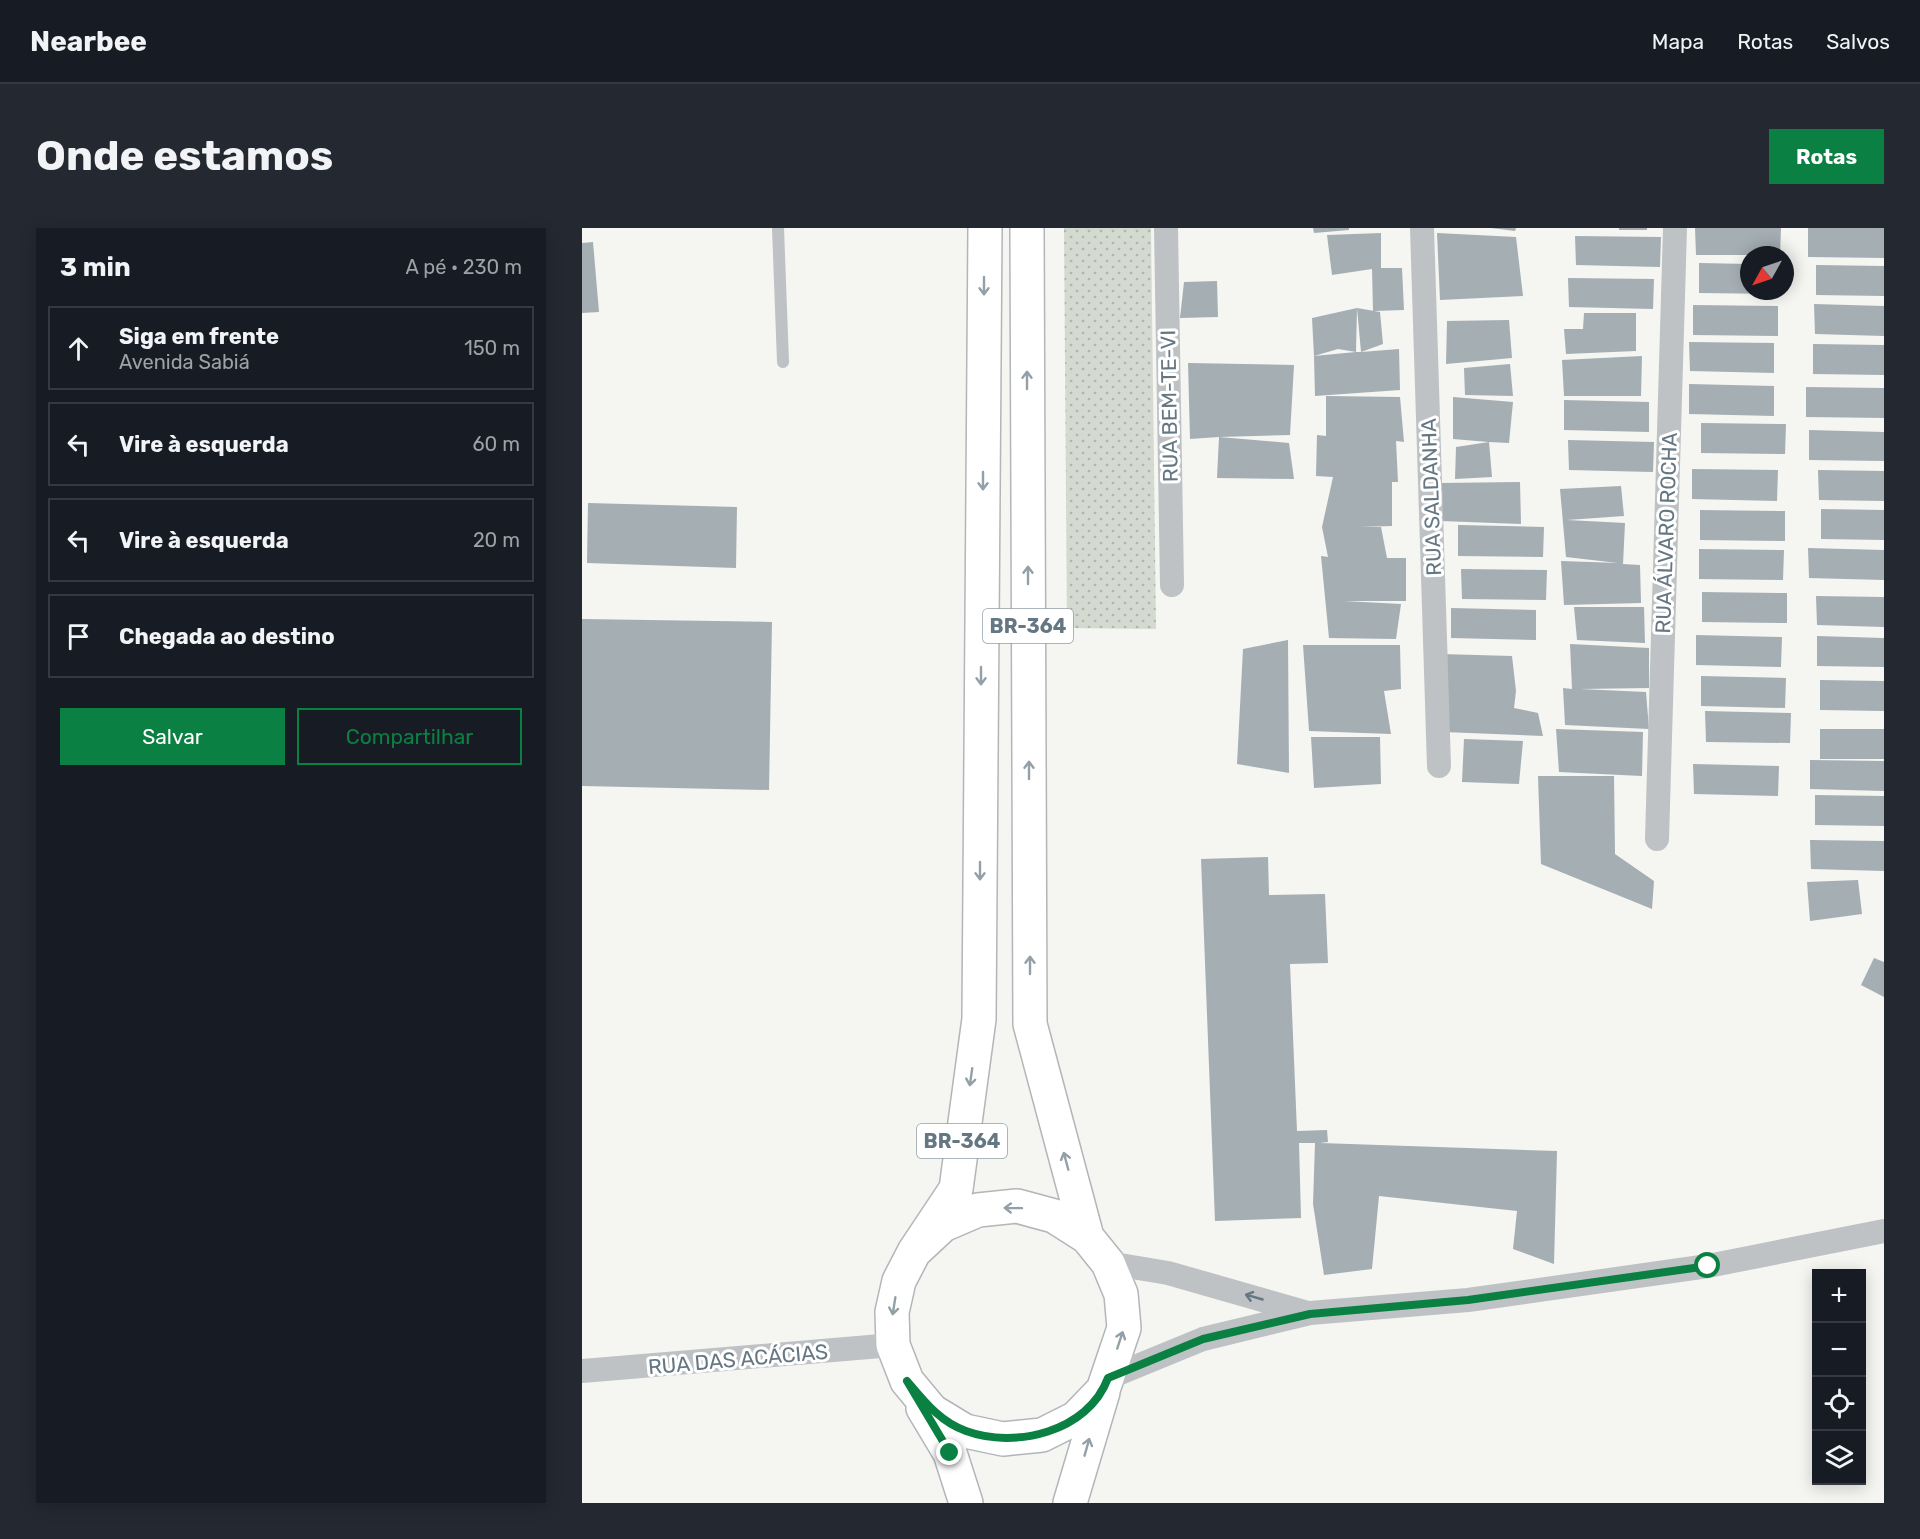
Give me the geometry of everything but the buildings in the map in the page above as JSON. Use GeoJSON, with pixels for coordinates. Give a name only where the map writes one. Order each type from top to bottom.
{"type":"FeatureCollection","features":[{"type":"Feature","properties":{"kind":"main road","name":"BR-364"},"geometry":{"type":"LineString","coordinates":[[966,1503],[950,1453],[907,1381],[893,1345],[892,1312],[899,1281],[914,1252],[956,1189],[979,1019],[984,228]]}},
{"type":"Feature","properties":{"kind":"main road","name":"BR-364"},"geometry":{"type":"LineString","coordinates":[[1027,228],[1030,1024],[1087,1238]]}},
{"type":"Feature","properties":{"kind":"main road","name":"BR-364"},"geometry":{"type":"LineString","coordinates":[[914,1252],[942,1226],[978,1210],[1017,1206],[1054,1216],[1087,1238],[1108,1263],[1121,1294],[1124,1328],[1070,1503]]}},
{"type":"Feature","properties":{"kind":"main road","name":"BR-364"},"geometry":{"type":"LineString","coordinates":[[907,1381],[932,1411],[965,1431],[1003,1439],[1042,1435],[1076,1418],[1106,1384]]}},
{"type":"Feature","properties":{"kind":"street","name":"RUA BEM-TE-VI"},"geometry":{"type":"LineString","coordinates":[[1166,228],[1172,585]]}},
{"type":"Feature","properties":{"kind":"street","name":"RUA SALDANHA"},"geometry":{"type":"LineString","coordinates":[[1422,228],[1439,766]]}},
{"type":"Feature","properties":{"kind":"street","name":"RUA ÁLVARO ROCHA"},"geometry":{"type":"LineString","coordinates":[[1657,839],[1675,228]]}},
{"type":"Feature","properties":{"kind":"street"},"geometry":{"type":"LineString","coordinates":[[1106,1384],[1203,1339],[1310,1314],[1468,1300],[1686,1269],[1884,1231]]}},
{"type":"Feature","properties":{"kind":"street"},"geometry":{"type":"LineString","coordinates":[[1108,1263],[1168,1273],[1310,1314]]}},
{"type":"Feature","properties":{"kind":"street","name":"RUA DAS ACÁCIAS"},"geometry":{"type":"LineString","coordinates":[[582,1371],[893,1345]]}},
{"type":"Feature","properties":{"kind":"lane"},"geometry":{"type":"LineString","coordinates":[[778,228],[783,362]]}},
{"type":"Feature","properties":{"kind":"shaded area"},"geometry":{"type":"Polygon","coordinates":[[[1064,228],[1151,228],[1156,629],[1067,628],[1064,228]]]}},
{"type":"Feature","properties":{"kind":"route"},"geometry":{"type":"LineString","coordinates":[[950,1453],[907,1381],[932,1411],[965,1431],[1003,1439],[1042,1435],[1076,1418],[1103,1390],[1108,1378],[1203,1339],[1310,1314],[1468,1300],[1708,1266]]}}]}
